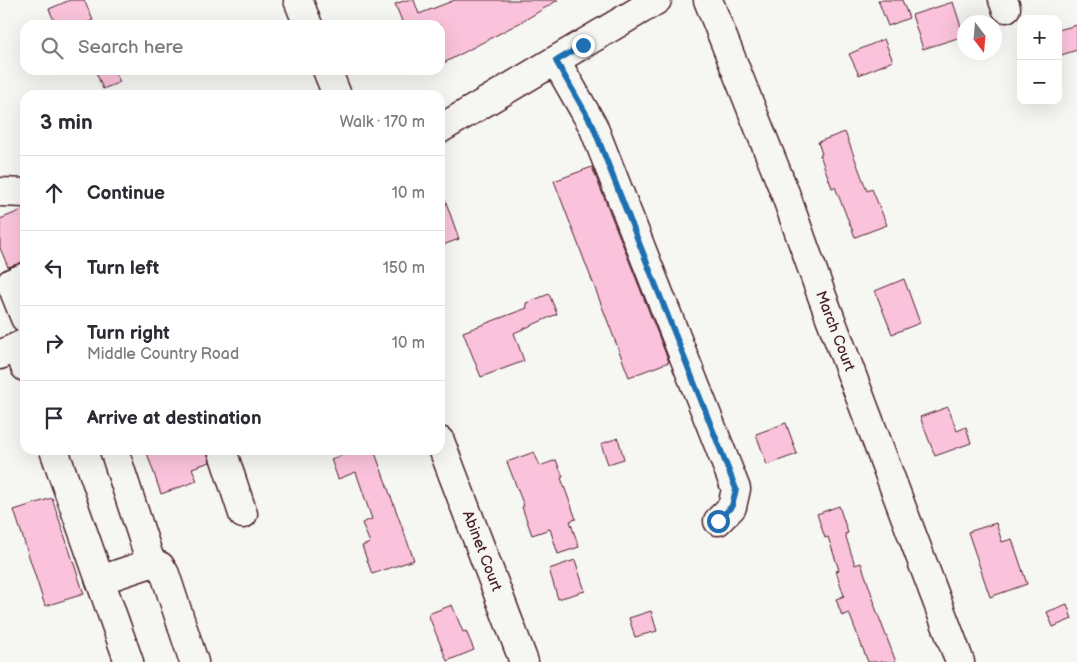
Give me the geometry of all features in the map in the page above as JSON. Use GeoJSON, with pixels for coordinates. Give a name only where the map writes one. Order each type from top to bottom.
{"type":"FeatureCollection","features":[{"type":"Feature","properties":{"kind":"street"},"geometry":{"type":"LineString","coordinates":[[298,0],[306,20]]}},
{"type":"Feature","properties":{"kind":"street"},"geometry":{"type":"LineString","coordinates":[[445,126],[657,0]]}},
{"type":"Feature","properties":{"kind":"street","name":"March Court"},"geometry":{"type":"LineString","coordinates":[[708,0],[785,193],[960,662]]}},
{"type":"Feature","properties":{"kind":"street"},"geometry":{"type":"LineString","coordinates":[[556,61],[593,126],[736,489],[732,506],[718,521]]}},
{"type":"Feature","properties":{"kind":"street"},"geometry":{"type":"LineString","coordinates":[[329,75],[335,90]]}},
{"type":"Feature","properties":{"kind":"street"},"geometry":{"type":"LineString","coordinates":[[0,192],[20,193]]}},
{"type":"Feature","properties":{"kind":"street"},"geometry":{"type":"LineString","coordinates":[[20,279],[11,283],[20,306]]}},
{"type":"Feature","properties":{"kind":"street","name":"Abinet Court"},"geometry":{"type":"LineString","coordinates":[[445,454],[524,662]]}},
{"type":"Feature","properties":{"kind":"street"},"geometry":{"type":"LineString","coordinates":[[56,455],[130,662]]}},
{"type":"Feature","properties":{"kind":"street"},"geometry":{"type":"LineString","coordinates":[[116,455],[151,563]]}},
{"type":"Feature","properties":{"kind":"street"},"geometry":{"type":"LineString","coordinates":[[224,455],[243,514]]}},
{"type":"Feature","properties":{"kind":"street"},"geometry":{"type":"LineString","coordinates":[[100,580],[151,563],[160,566],[165,574],[194,662]]}},
{"type":"Feature","properties":{"kind":"building"},"geometry":{"type":"Polygon","coordinates":[[[70,0],[84,0],[93,20],[54,20],[49,9],[70,0]]]}},
{"type":"Feature","properties":{"kind":"building"},"geometry":{"type":"Polygon","coordinates":[[[414,0],[419,14],[455,0],[558,0],[525,20],[445,62],[445,20],[402,20],[395,4],[414,0]]]}},
{"type":"Feature","properties":{"kind":"building"},"geometry":{"type":"Polygon","coordinates":[[[878,0],[902,0],[909,18],[888,26],[878,0]]]}},
{"type":"Feature","properties":{"kind":"building"},"geometry":{"type":"Polygon","coordinates":[[[953,2],[957,15],[957,38],[923,49],[912,15],[953,2]]]}},
{"type":"Feature","properties":{"kind":"building"},"geometry":{"type":"Polygon","coordinates":[[[1077,25],[1077,50],[1062,55],[1062,29],[1077,25]]]}},
{"type":"Feature","properties":{"kind":"building"},"geometry":{"type":"Polygon","coordinates":[[[884,39],[893,61],[859,75],[849,54],[884,39]]]}},
{"type":"Feature","properties":{"kind":"building"},"geometry":{"type":"Polygon","coordinates":[[[97,75],[116,75],[120,82],[103,89],[97,75]]]}},
{"type":"Feature","properties":{"kind":"building"},"geometry":{"type":"Polygon","coordinates":[[[845,132],[867,191],[872,189],[887,225],[855,237],[835,187],[832,188],[820,155],[822,154],[818,142],[845,132]]]}},
{"type":"Feature","properties":{"kind":"building"},"geometry":{"type":"Polygon","coordinates":[[[592,167],[669,362],[629,377],[554,181],[592,167]]]}},
{"type":"Feature","properties":{"kind":"building"},"geometry":{"type":"Polygon","coordinates":[[[445,199],[459,239],[445,244],[445,199]]]}},
{"type":"Feature","properties":{"kind":"building"},"geometry":{"type":"Polygon","coordinates":[[[20,211],[20,263],[8,267],[0,248],[0,219],[20,211]]]}},
{"type":"Feature","properties":{"kind":"building"},"geometry":{"type":"Polygon","coordinates":[[[904,279],[920,323],[892,334],[875,291],[904,279]]]}},
{"type":"Feature","properties":{"kind":"building"},"geometry":{"type":"Polygon","coordinates":[[[549,294],[557,314],[514,333],[524,361],[481,377],[463,332],[527,308],[526,303],[549,294]]]}},
{"type":"Feature","properties":{"kind":"building"},"geometry":{"type":"Polygon","coordinates":[[[948,407],[957,431],[966,427],[971,443],[935,456],[920,417],[948,407]]]}},
{"type":"Feature","properties":{"kind":"building"},"geometry":{"type":"Polygon","coordinates":[[[786,423],[797,454],[767,465],[756,434],[786,423]]]}},
{"type":"Feature","properties":{"kind":"building"},"geometry":{"type":"Polygon","coordinates":[[[618,438],[624,459],[608,464],[601,444],[618,438]]]}},
{"type":"Feature","properties":{"kind":"building"},"geometry":{"type":"Polygon","coordinates":[[[534,452],[540,466],[556,460],[576,519],[570,521],[579,547],[558,554],[550,529],[532,535],[522,507],[524,506],[507,462],[534,452]]]}},
{"type":"Feature","properties":{"kind":"building"},"geometry":{"type":"Polygon","coordinates":[[[148,455],[208,455],[210,462],[192,468],[197,481],[161,494],[148,455]]]}},
{"type":"Feature","properties":{"kind":"building"},"geometry":{"type":"Polygon","coordinates":[[[343,455],[376,455],[414,560],[372,574],[362,546],[370,543],[362,523],[372,519],[356,472],[338,479],[331,459],[343,455]]]}},
{"type":"Feature","properties":{"kind":"building"},"geometry":{"type":"Polygon","coordinates":[[[52,498],[84,594],[45,606],[14,510],[52,498]]]}},
{"type":"Feature","properties":{"kind":"building"},"geometry":{"type":"Polygon","coordinates":[[[839,506],[848,533],[845,534],[855,565],[861,563],[896,662],[868,662],[849,613],[842,616],[836,599],[844,596],[836,571],[839,570],[828,537],[825,538],[817,514],[839,506]]]}},
{"type":"Feature","properties":{"kind":"building"},"geometry":{"type":"Polygon","coordinates":[[[996,523],[1002,542],[1012,539],[1027,584],[990,597],[968,532],[996,523]]]}},
{"type":"Feature","properties":{"kind":"building"},"geometry":{"type":"Polygon","coordinates":[[[575,560],[585,591],[558,599],[549,569],[575,560]]]}},
{"type":"Feature","properties":{"kind":"building"},"geometry":{"type":"Polygon","coordinates":[[[1067,604],[1072,619],[1053,627],[1047,612],[1067,604]]]}},
{"type":"Feature","properties":{"kind":"building"},"geometry":{"type":"Polygon","coordinates":[[[452,605],[463,632],[466,631],[474,650],[447,661],[428,614],[452,605]]]}},
{"type":"Feature","properties":{"kind":"building"},"geometry":{"type":"Polygon","coordinates":[[[651,611],[657,631],[635,637],[629,618],[651,611]]]}},
{"type":"Feature","properties":{"kind":"route"},"geometry":{"type":"LineString","coordinates":[[583,45],[556,61],[593,126],[736,489],[732,506],[718,521]]}}]}
